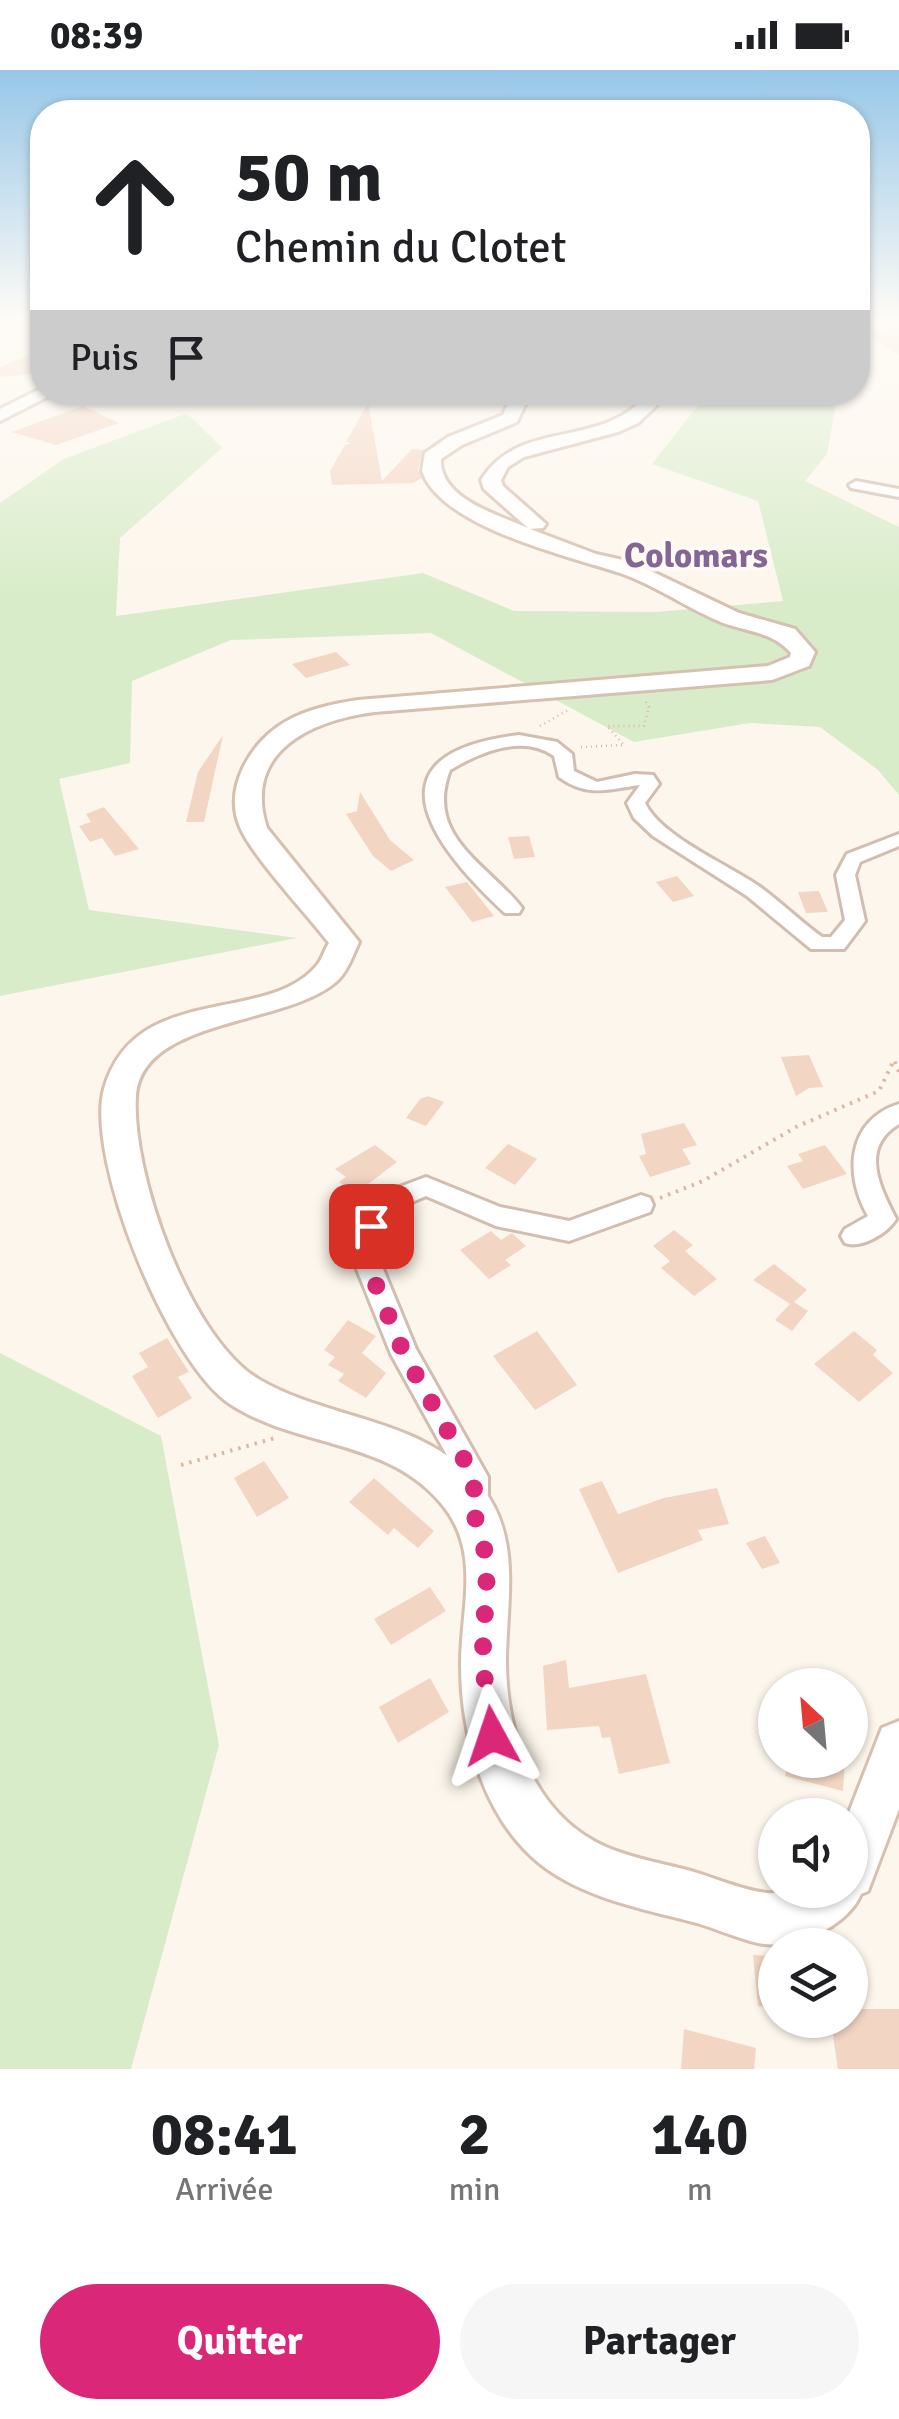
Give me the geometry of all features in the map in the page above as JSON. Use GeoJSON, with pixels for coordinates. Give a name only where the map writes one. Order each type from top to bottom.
{"type":"FeatureCollection","features":[{"type":"Feature","properties":{"kind":"street"},"geometry":{"type":"LineString","coordinates":[[514,411],[511,418],[438,452],[430,462],[432,474],[445,494],[605,566],[624,567],[732,618],[788,634],[803,652],[801,661],[772,673],[570,684],[343,710],[295,726],[256,768],[246,786],[247,812],[254,829],[344,942],[340,960],[310,988],[158,1037],[142,1052],[120,1088],[124,1161],[149,1246],[199,1340],[240,1389],[398,1446],[426,1463],[469,1504],[486,1551],[489,1589],[483,1650],[492,1736],[509,1782],[554,1844],[588,1866],[770,1919],[809,1908]]}},
{"type":"Feature","properties":{"kind":"street"},"geometry":{"type":"LineString","coordinates":[[624,567],[627,564],[619,558],[537,525],[494,489],[491,480],[501,464],[534,447],[629,422],[641,411]]}},
{"type":"Feature","properties":{"kind":"street"},"geometry":{"type":"LineString","coordinates":[[856,485],[899,493]]}},
{"type":"Feature","properties":{"kind":"street"},"geometry":{"type":"LineString","coordinates":[[512,908],[459,855],[431,809],[432,788],[446,764],[516,739],[543,740],[563,754],[566,773],[587,786],[606,788],[648,779],[650,784],[636,803],[641,814],[686,850],[754,892],[818,944],[837,944],[854,922],[842,880],[847,864],[859,854],[899,840]]}},
{"type":"Feature","properties":{"kind":"street"},"geometry":{"type":"LineString","coordinates":[[854,1236],[884,1218],[863,1181],[863,1149],[870,1133],[899,1113]]}},
{"type":"Feature","properties":{"kind":"street"},"geometry":{"type":"LineString","coordinates":[[469,1504],[474,1494],[474,1477],[404,1354],[361,1248],[382,1204],[426,1186],[496,1216],[569,1231],[642,1205]]}},
{"type":"Feature","properties":{"kind":"street"},"geometry":{"type":"LineString","coordinates":[[868,1826],[899,1744]]}},
{"type":"Feature","properties":{"kind":"path"},"geometry":{"type":"LineString","coordinates":[[563,754],[574,748],[624,745],[607,726],[644,726],[649,707],[642,693]]}},
{"type":"Feature","properties":{"kind":"path"},"geometry":{"type":"LineString","coordinates":[[642,1205],[703,1181],[796,1127],[879,1091],[894,1060],[899,1072]]}},
{"type":"Feature","properties":{"kind":"path"},"geometry":{"type":"LineString","coordinates":[[181,1466],[282,1436],[308,1416]]}},
{"type":"Feature","properties":{"kind":"green space"},"geometry":{"type":"Polygon","coordinates":[[[694,411],[835,411],[827,454],[805,481],[899,527],[899,795],[878,770],[820,727],[750,723],[634,742],[431,633],[231,640],[132,681],[130,763],[59,779],[89,910],[297,938],[0,996],[0,503],[64,459],[187,413],[222,448],[120,538],[116,616],[423,573],[514,611],[655,612],[783,601],[758,501],[652,464],[694,411]]]}},
{"type":"Feature","properties":{"kind":"green space"},"geometry":{"type":"Polygon","coordinates":[[[0,1353],[161,1436],[219,1745],[131,2069],[0,2069],[0,1353]]]}},
{"type":"Feature","properties":{"kind":"building"},"geometry":{"type":"Polygon","coordinates":[[[69,411],[94,411],[119,423],[56,445],[12,432],[69,411]]]}},
{"type":"Feature","properties":{"kind":"building"},"geometry":{"type":"Polygon","coordinates":[[[363,411],[369,411],[382,481],[412,449],[423,450],[418,470],[422,478],[413,483],[332,485],[330,471],[345,445],[351,443],[346,442],[363,411]]]}},
{"type":"Feature","properties":{"kind":"building"},"geometry":{"type":"Polygon","coordinates":[[[336,652],[350,665],[306,678],[292,664],[336,652]]]}},
{"type":"Feature","properties":{"kind":"building"},"geometry":{"type":"Polygon","coordinates":[[[223,735],[204,822],[186,822],[198,772],[223,735]]]}},
{"type":"Feature","properties":{"kind":"building"},"geometry":{"type":"Polygon","coordinates":[[[360,792],[390,840],[414,860],[391,871],[373,856],[346,814],[357,811],[360,792]]]}},
{"type":"Feature","properties":{"kind":"building"},"geometry":{"type":"Polygon","coordinates":[[[104,807],[139,849],[115,856],[102,838],[90,842],[79,826],[91,822],[86,814],[104,807]]]}},
{"type":"Feature","properties":{"kind":"building"},"geometry":{"type":"Polygon","coordinates":[[[529,836],[535,857],[514,859],[508,837],[529,836]]]}},
{"type":"Feature","properties":{"kind":"building"},"geometry":{"type":"Polygon","coordinates":[[[677,876],[694,896],[673,902],[656,882],[677,876]]]}},
{"type":"Feature","properties":{"kind":"building"},"geometry":{"type":"Polygon","coordinates":[[[467,882],[494,916],[472,922],[445,887],[467,882]]]}},
{"type":"Feature","properties":{"kind":"building"},"geometry":{"type":"Polygon","coordinates":[[[819,891],[828,912],[806,913],[798,892],[819,891]]]}},
{"type":"Feature","properties":{"kind":"building"},"geometry":{"type":"Polygon","coordinates":[[[809,1055],[823,1087],[809,1088],[796,1096],[781,1057],[809,1055]]]}},
{"type":"Feature","properties":{"kind":"building"},"geometry":{"type":"Polygon","coordinates":[[[428,1096],[444,1102],[426,1126],[406,1118],[420,1099],[428,1096]]]}},
{"type":"Feature","properties":{"kind":"building"},"geometry":{"type":"Polygon","coordinates":[[[684,1123],[697,1145],[682,1149],[691,1164],[650,1177],[639,1156],[646,1154],[641,1134],[684,1123]]]}},
{"type":"Feature","properties":{"kind":"building"},"geometry":{"type":"Polygon","coordinates":[[[508,1144],[537,1159],[515,1185],[485,1168],[508,1144]]]}},
{"type":"Feature","properties":{"kind":"building"},"geometry":{"type":"Polygon","coordinates":[[[375,1145],[397,1162],[355,1194],[339,1182],[346,1177],[335,1169],[375,1145]]]}},
{"type":"Feature","properties":{"kind":"building"},"geometry":{"type":"Polygon","coordinates":[[[825,1145],[847,1174],[803,1189],[787,1166],[803,1161],[798,1154],[825,1145]]]}},
{"type":"Feature","properties":{"kind":"building"},"geometry":{"type":"Polygon","coordinates":[[[674,1230],[693,1245],[685,1251],[717,1279],[694,1296],[661,1268],[670,1261],[653,1246],[674,1230]]]}},
{"type":"Feature","properties":{"kind":"building"},"geometry":{"type":"Polygon","coordinates":[[[491,1231],[501,1240],[512,1233],[526,1246],[505,1260],[511,1265],[489,1279],[460,1250],[491,1231]]]}},
{"type":"Feature","properties":{"kind":"building"},"geometry":{"type":"Polygon","coordinates":[[[774,1264],[807,1290],[794,1302],[808,1311],[792,1331],[775,1320],[790,1304],[753,1280],[774,1264]]]}},
{"type":"Feature","properties":{"kind":"building"},"geometry":{"type":"Polygon","coordinates":[[[348,1320],[376,1336],[362,1353],[386,1373],[366,1398],[338,1381],[344,1374],[328,1365],[335,1357],[324,1350],[348,1320]]]}},
{"type":"Feature","properties":{"kind":"building"},"geometry":{"type":"Polygon","coordinates":[[[537,1331],[577,1385],[535,1410],[493,1356],[537,1331]]]}},
{"type":"Feature","properties":{"kind":"building"},"geometry":{"type":"Polygon","coordinates":[[[854,1331],[877,1350],[873,1355],[893,1373],[859,1402],[814,1364],[854,1331]]]}},
{"type":"Feature","properties":{"kind":"building"},"geometry":{"type":"Polygon","coordinates":[[[167,1338],[189,1372],[178,1377],[192,1398],[158,1418],[132,1376],[148,1367],[139,1353],[167,1338]]]}},
{"type":"Feature","properties":{"kind":"building"},"geometry":{"type":"Polygon","coordinates":[[[264,1461],[289,1498],[257,1517],[234,1478],[264,1461]]]}},
{"type":"Feature","properties":{"kind":"building"},"geometry":{"type":"Polygon","coordinates":[[[374,1478],[434,1531],[418,1548],[394,1528],[388,1535],[349,1502],[374,1478]]]}},
{"type":"Feature","properties":{"kind":"building"},"geometry":{"type":"Polygon","coordinates":[[[602,1481],[618,1514],[664,1498],[717,1488],[729,1524],[698,1530],[703,1540],[618,1573],[579,1489],[602,1481]]]}},
{"type":"Feature","properties":{"kind":"building"},"geometry":{"type":"Polygon","coordinates":[[[765,1536],[780,1563],[762,1569],[746,1543],[765,1536]]]}},
{"type":"Feature","properties":{"kind":"building"},"geometry":{"type":"Polygon","coordinates":[[[430,1587],[446,1611],[391,1645],[374,1619],[430,1587]]]}},
{"type":"Feature","properties":{"kind":"building"},"geometry":{"type":"Polygon","coordinates":[[[566,1660],[569,1688],[646,1674],[670,1763],[619,1774],[610,1737],[602,1738],[599,1726],[547,1730],[543,1666],[566,1660]]]}},
{"type":"Feature","properties":{"kind":"building"},"geometry":{"type":"Polygon","coordinates":[[[430,1678],[449,1712],[398,1743],[379,1707],[430,1678]]]}},
{"type":"Feature","properties":{"kind":"building"},"geometry":{"type":"Polygon","coordinates":[[[793,1778],[844,1778],[843,1791],[793,1778]]]}},
{"type":"Feature","properties":{"kind":"building"},"geometry":{"type":"Polygon","coordinates":[[[753,1955],[758,1955],[758,2006],[753,1955]]]}},
{"type":"Feature","properties":{"kind":"building"},"geometry":{"type":"Polygon","coordinates":[[[868,2009],[899,2009],[899,2069],[838,2069],[833,2038],[868,2038],[868,2009]]]}},
{"type":"Feature","properties":{"kind":"building"},"geometry":{"type":"Polygon","coordinates":[[[684,2029],[756,2048],[754,2069],[681,2069],[684,2029]]]}},
{"type":"Feature","properties":{"kind":"district","name":"Colomars"},"geometry":{"type":"Point","coordinates":[696,555]}},
{"type":"Feature","properties":{"kind":"route"},"geometry":{"type":"LineString","coordinates":[[371,1226],[361,1248],[404,1354],[474,1477],[474,1494],[469,1504],[480,1525],[489,1589],[483,1650],[492,1736]]}}]}
